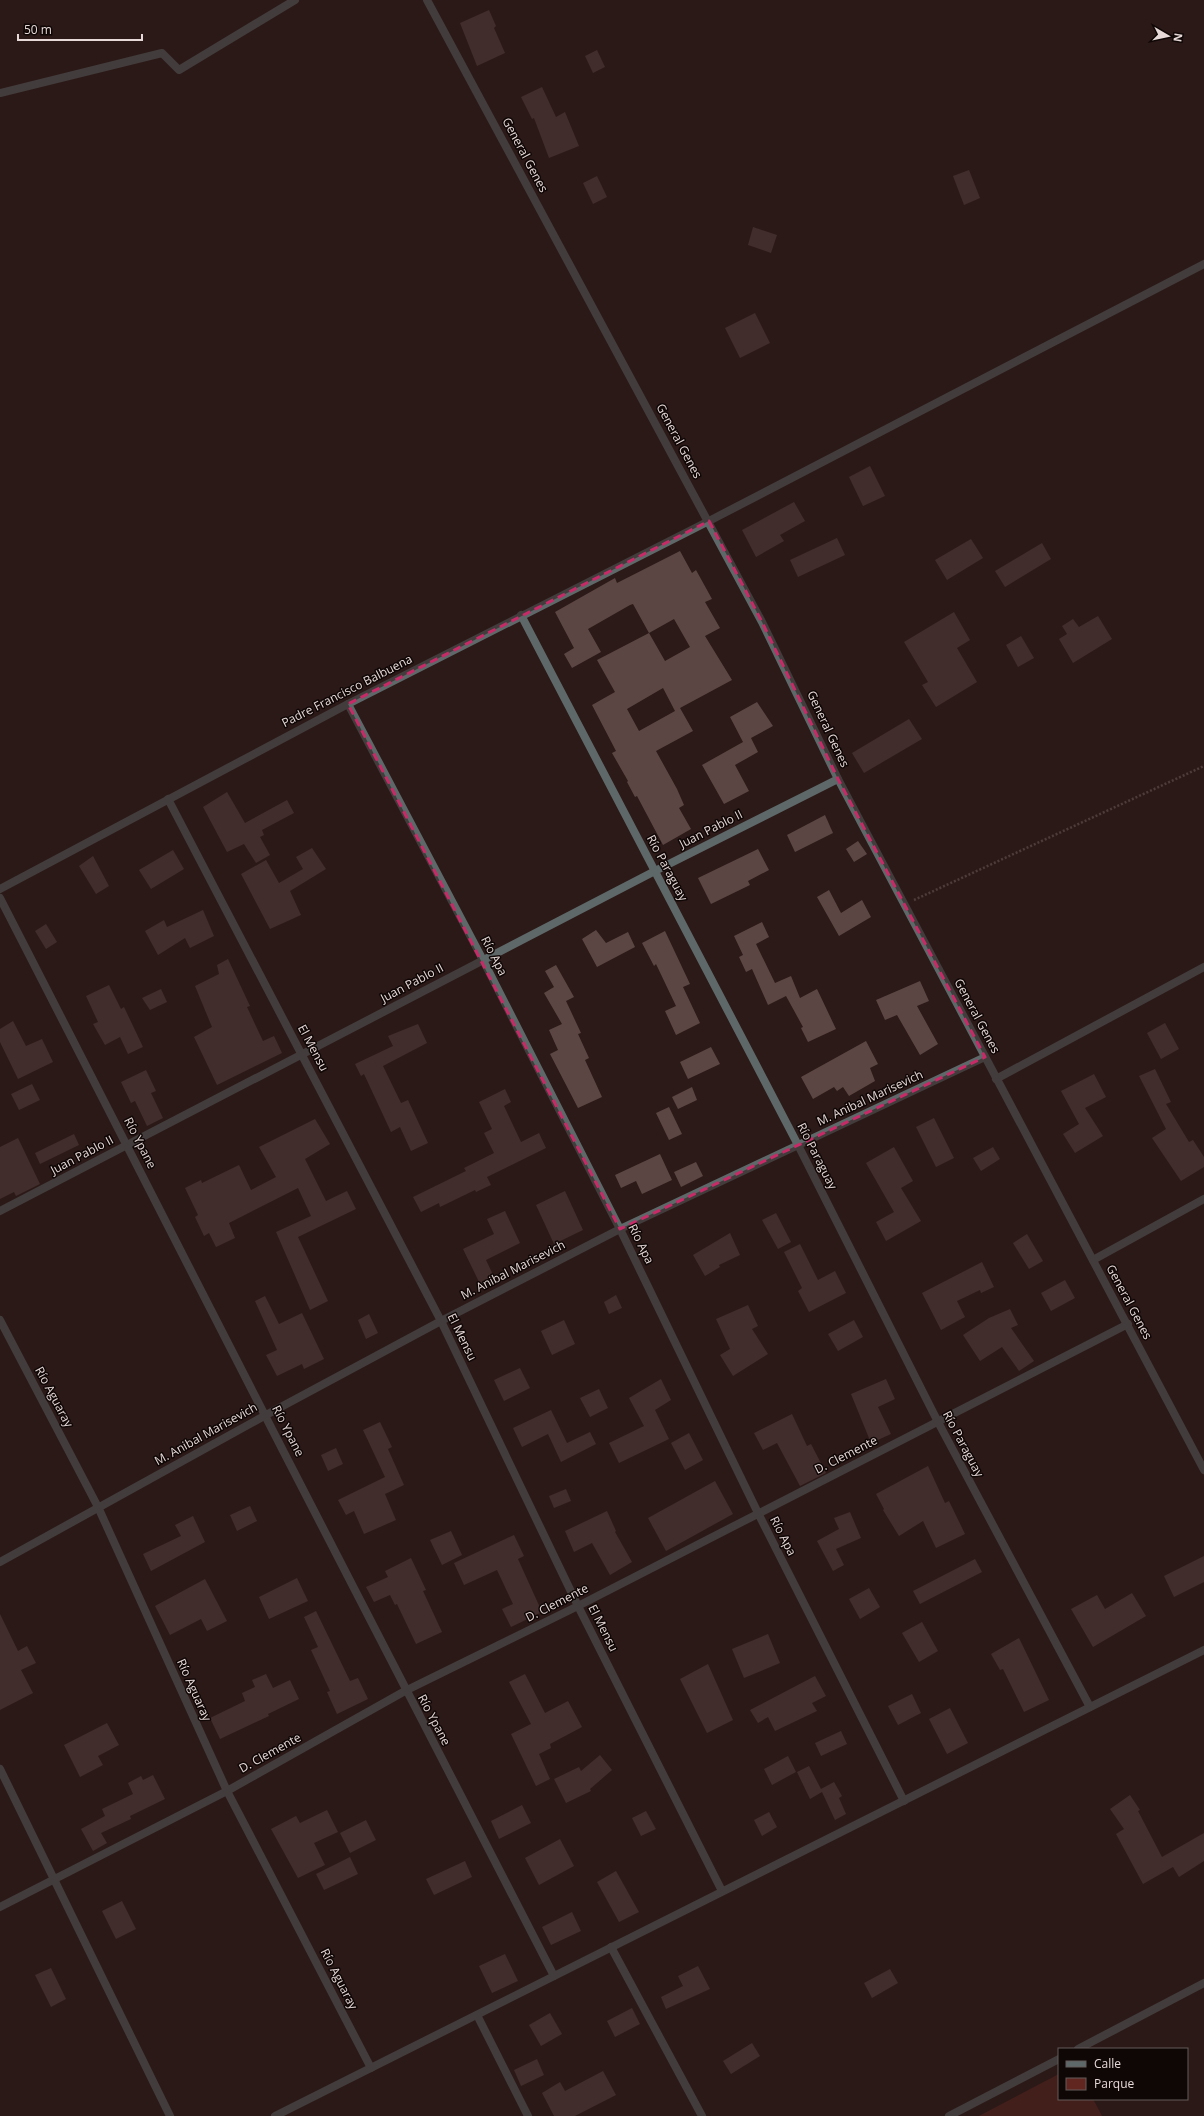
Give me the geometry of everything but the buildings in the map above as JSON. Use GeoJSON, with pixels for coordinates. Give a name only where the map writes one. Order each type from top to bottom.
{"type":"FeatureCollection","features":[{"type":"Feature","properties":{"kind":"street"},"geometry":{"type":"LineString","coordinates":[[0,93],[162,53],[179,70],[295,0]]}},
{"type":"Feature","properties":{"kind":"street","name":"General Genes"},"geometry":{"type":"LineString","coordinates":[[427,0],[762,622],[838,779],[1204,1470]]}},
{"type":"Feature","properties":{"kind":"street","name":"Padre Francisco Balbuena"},"geometry":{"type":"LineString","coordinates":[[0,889],[348,704],[708,521],[1204,264]]}},
{"type":"Feature","properties":{"kind":"street","name":"Río Paraguay"},"geometry":{"type":"LineString","coordinates":[[522,615],[798,1145],[938,1422],[1090,1707]]}},
{"type":"Feature","properties":{"kind":"street","name":"Río Apa"},"geometry":{"type":"LineString","coordinates":[[348,704],[483,960],[620,1228],[758,1513],[904,1801]]}},
{"type":"Feature","properties":{"kind":"street","name":"Juan Pablo II"},"geometry":{"type":"LineString","coordinates":[[0,1211],[655,870],[838,779]]}},
{"type":"Feature","properties":{"kind":"street","name":"El Mensu"},"geometry":{"type":"LineString","coordinates":[[168,799],[442,1321],[578,1606],[722,1891]]}},
{"type":"Feature","properties":{"kind":"street","name":"Río Ypane"},"geometry":{"type":"LineString","coordinates":[[0,898],[266,1415],[405,1691],[554,1976]]}},
{"type":"Feature","properties":{"kind":"street"},"geometry":{"type":"LineString","coordinates":[[996,1079],[1204,967]]}},
{"type":"Feature","properties":{"kind":"street","name":"M. Anibal Marisevich"},"geometry":{"type":"LineString","coordinates":[[0,1562],[266,1415],[620,1228],[985,1057]]}},
{"type":"Feature","properties":{"kind":"street"},"geometry":{"type":"LineString","coordinates":[[1093,1260],[1204,1199]]}},
{"type":"Feature","properties":{"kind":"street","name":"Río Aguaray"},"geometry":{"type":"LineString","coordinates":[[0,1320],[98,1507],[227,1791],[371,2068]]}},
{"type":"Feature","properties":{"kind":"street","name":"D. Clemente"},"geometry":{"type":"LineString","coordinates":[[0,1907],[227,1791],[405,1691],[578,1606],[1128,1324]]}},
{"type":"Feature","properties":{"kind":"street"},"geometry":{"type":"LineString","coordinates":[[275,2116],[1204,1650]]}},
{"type":"Feature","properties":{"kind":"street"},"geometry":{"type":"LineString","coordinates":[[0,1769],[170,2116]]}},
{"type":"Feature","properties":{"kind":"street"},"geometry":{"type":"LineString","coordinates":[[611,1947],[702,2116]]}},
{"type":"Feature","properties":{"kind":"street"},"geometry":{"type":"LineString","coordinates":[[1080,2048],[1204,1983]]}},
{"type":"Feature","properties":{"kind":"street"},"geometry":{"type":"LineString","coordinates":[[477,2015],[528,2116]]}},
{"type":"Feature","properties":{"kind":"street"},"geometry":{"type":"LineString","coordinates":[[949,2116],[1058,2060]]}},
{"type":"Feature","properties":{"kind":"path"},"geometry":{"type":"LineString","coordinates":[[904,904],[1204,766]]}},
{"type":"Feature","properties":{"kind":"highlighted area"},"geometry":{"type":"Polygon","coordinates":[[[709,521],[762,622],[838,779],[985,1057],[620,1229],[348,704],[709,521]]]}},
{"type":"Feature","properties":{"kind":"green space"},"geometry":{"type":"Polygon","coordinates":[[[1058,2075],[1058,2100],[1094,2100],[1102,2116],[979,2116],[1058,2075]]]}}]}
